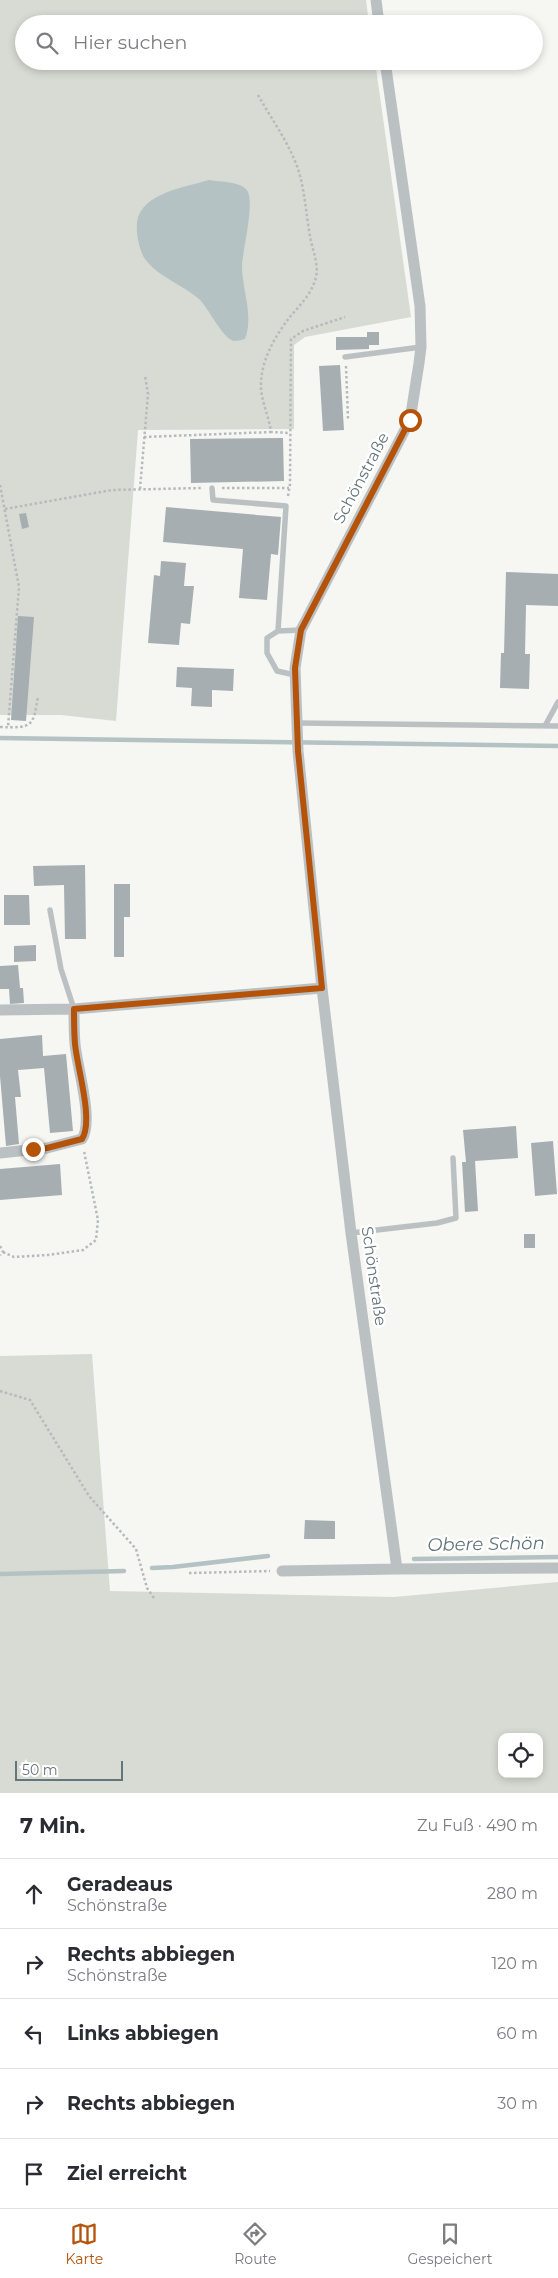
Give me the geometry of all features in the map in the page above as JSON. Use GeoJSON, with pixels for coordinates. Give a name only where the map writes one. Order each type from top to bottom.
{"type":"FeatureCollection","features":[{"type":"Feature","properties":{"kind":"street"},"geometry":{"type":"LineString","coordinates":[[376,0],[378,15]]}},
{"type":"Feature","properties":{"kind":"street","name":"Schönstraße"},"geometry":{"type":"LineString","coordinates":[[386,70],[420,306],[421,347],[410,420],[301,630],[295,675],[298,751],[322,988],[351,1233],[397,1569]]}},
{"type":"Feature","properties":{"kind":"street"},"geometry":{"type":"LineString","coordinates":[[0,1010],[74,1009],[322,988]]}},
{"type":"Feature","properties":{"kind":"street"},"geometry":{"type":"LineString","coordinates":[[0,1153],[47,1148],[82,1139],[85,1134],[85,1113],[75,1045],[74,1009]]}},
{"type":"Feature","properties":{"kind":"street"},"geometry":{"type":"LineString","coordinates":[[282,1571],[558,1568]]}},
{"type":"Feature","properties":{"kind":"lane"},"geometry":{"type":"LineString","coordinates":[[345,357],[421,347]]}},
{"type":"Feature","properties":{"kind":"lane"},"geometry":{"type":"LineString","coordinates":[[212,488],[213,500],[286,506],[278,631]]}},
{"type":"Feature","properties":{"kind":"lane"},"geometry":{"type":"LineString","coordinates":[[295,675],[277,671],[267,653],[267,638],[278,631],[301,630]]}},
{"type":"Feature","properties":{"kind":"lane"},"geometry":{"type":"LineString","coordinates":[[546,724],[558,702]]}},
{"type":"Feature","properties":{"kind":"lane"},"geometry":{"type":"LineString","coordinates":[[297,728],[546,724],[558,726]]}},
{"type":"Feature","properties":{"kind":"lane"},"geometry":{"type":"LineString","coordinates":[[50,910],[61,969],[74,1009]]}},
{"type":"Feature","properties":{"kind":"lane"},"geometry":{"type":"LineString","coordinates":[[351,1233],[437,1223],[456,1218],[453,1158]]}},
{"type":"Feature","properties":{"kind":"path"},"geometry":{"type":"LineString","coordinates":[[258,95],[290,149],[298,171],[304,194],[309,234],[316,264],[316,277],[307,296],[277,335],[266,358],[261,388],[271,432]]}},
{"type":"Feature","properties":{"kind":"path"},"geometry":{"type":"LineString","coordinates":[[286,506],[289,488],[291,339],[303,331],[345,318]]}},
{"type":"Feature","properties":{"kind":"path"},"geometry":{"type":"LineString","coordinates":[[345,357],[348,419]]}},
{"type":"Feature","properties":{"kind":"path"},"geometry":{"type":"LineString","coordinates":[[140,489],[148,394],[145,376]]}},
{"type":"Feature","properties":{"kind":"path"},"geometry":{"type":"LineString","coordinates":[[144,437],[271,432],[290,433]]}},
{"type":"Feature","properties":{"kind":"path"},"geometry":{"type":"LineString","coordinates":[[0,485],[20,587],[8,727]]}},
{"type":"Feature","properties":{"kind":"path"},"geometry":{"type":"LineString","coordinates":[[5,509],[112,490],[289,488]]}},
{"type":"Feature","properties":{"kind":"path"},"geometry":{"type":"LineString","coordinates":[[0,727],[27,726],[34,720],[38,696]]}},
{"type":"Feature","properties":{"kind":"path"},"geometry":{"type":"LineString","coordinates":[[0,1246],[1,1253],[14,1257],[48,1255],[83,1250],[96,1240],[98,1220],[82,1139]]}},
{"type":"Feature","properties":{"kind":"path"},"geometry":{"type":"LineString","coordinates":[[0,1392],[30,1400],[89,1496],[136,1549],[146,1588],[154,1598]]}},
{"type":"Feature","properties":{"kind":"path"},"geometry":{"type":"LineString","coordinates":[[189,1573],[282,1571]]}},
{"type":"Feature","properties":{"kind":"shaded area"},"geometry":{"type":"Polygon","coordinates":[[[0,0],[366,0],[368,15],[15,15],[15,70],[376,70],[411,317],[305,337],[294,345],[294,429],[138,430],[116,721],[61,715],[0,715],[0,0]]]}},
{"type":"Feature","properties":{"kind":"shaded area"},"geometry":{"type":"Polygon","coordinates":[[[209,180],[241,186],[248,192],[250,199],[242,266],[248,321],[245,339],[238,341],[234,341],[225,335],[200,300],[150,265],[141,251],[138,241],[137,222],[140,212],[147,204],[166,193],[209,180]]]}},
{"type":"Feature","properties":{"kind":"shaded area"},"geometry":{"type":"Polygon","coordinates":[[[92,1354],[110,1591],[394,1597],[558,1582],[558,1793],[0,1793],[0,1356],[92,1354]]]}},
{"type":"Feature","properties":{"kind":"building"},"geometry":{"type":"Polygon","coordinates":[[[367,332],[379,332],[379,345],[369,345],[369,349],[336,350],[336,337],[367,337],[367,332]]]}},
{"type":"Feature","properties":{"kind":"building"},"geometry":{"type":"Polygon","coordinates":[[[340,365],[344,430],[323,431],[319,366],[340,365]]]}},
{"type":"Feature","properties":{"kind":"building"},"geometry":{"type":"Polygon","coordinates":[[[283,438],[284,481],[191,483],[190,439],[283,438]]]}},
{"type":"Feature","properties":{"kind":"building"},"geometry":{"type":"Polygon","coordinates":[[[166,507],[281,517],[278,555],[271,554],[267,600],[239,598],[243,549],[163,542],[166,507]]]}},
{"type":"Feature","properties":{"kind":"building"},"geometry":{"type":"Polygon","coordinates":[[[26,513],[29,527],[22,529],[19,514],[26,513]]]}},
{"type":"Feature","properties":{"kind":"building"},"geometry":{"type":"Polygon","coordinates":[[[161,561],[186,563],[184,586],[194,586],[190,624],[181,623],[179,645],[148,643],[154,575],[160,576],[161,561]]]}},
{"type":"Feature","properties":{"kind":"building"},"geometry":{"type":"Polygon","coordinates":[[[506,572],[558,574],[558,606],[526,605],[525,654],[530,654],[529,689],[500,688],[501,653],[504,653],[506,572]]]}},
{"type":"Feature","properties":{"kind":"building"},"geometry":{"type":"Polygon","coordinates":[[[18,616],[34,617],[26,721],[11,720],[18,616]]]}},
{"type":"Feature","properties":{"kind":"building"},"geometry":{"type":"Polygon","coordinates":[[[177,667],[234,669],[233,691],[212,690],[212,707],[191,706],[192,688],[176,687],[177,667]]]}},
{"type":"Feature","properties":{"kind":"building"},"geometry":{"type":"Polygon","coordinates":[[[85,865],[86,939],[65,939],[64,885],[34,886],[33,866],[85,865]]]}},
{"type":"Feature","properties":{"kind":"building"},"geometry":{"type":"Polygon","coordinates":[[[114,884],[130,884],[130,917],[124,917],[124,957],[114,957],[114,884]]]}},
{"type":"Feature","properties":{"kind":"building"},"geometry":{"type":"Polygon","coordinates":[[[4,895],[29,895],[30,925],[4,925],[4,895]]]}},
{"type":"Feature","properties":{"kind":"building"},"geometry":{"type":"Polygon","coordinates":[[[36,945],[36,961],[14,962],[14,946],[36,945]]]}},
{"type":"Feature","properties":{"kind":"building"},"geometry":{"type":"Polygon","coordinates":[[[18,965],[20,988],[23,988],[24,1003],[10,1004],[9,989],[0,989],[0,966],[18,965]]]}},
{"type":"Feature","properties":{"kind":"building"},"geometry":{"type":"Polygon","coordinates":[[[42,1035],[43,1056],[66,1054],[73,1131],[50,1133],[44,1068],[18,1070],[21,1097],[15,1097],[19,1144],[6,1146],[0,1076],[0,1039],[42,1035]]]}},
{"type":"Feature","properties":{"kind":"building"},"geometry":{"type":"Polygon","coordinates":[[[516,1126],[518,1158],[475,1161],[478,1211],[465,1212],[462,1162],[466,1162],[463,1130],[516,1126]]]}},
{"type":"Feature","properties":{"kind":"building"},"geometry":{"type":"Polygon","coordinates":[[[553,1141],[557,1194],[535,1196],[531,1143],[553,1141]]]}},
{"type":"Feature","properties":{"kind":"building"},"geometry":{"type":"Polygon","coordinates":[[[60,1164],[62,1195],[0,1200],[0,1169],[60,1164]]]}},
{"type":"Feature","properties":{"kind":"building"},"geometry":{"type":"Polygon","coordinates":[[[524,1234],[535,1234],[535,1248],[524,1248],[524,1234]]]}},
{"type":"Feature","properties":{"kind":"building"},"geometry":{"type":"Polygon","coordinates":[[[305,1520],[335,1521],[335,1539],[304,1539],[305,1520]]]}},
{"type":"Feature","properties":{"kind":"waterway"},"geometry":{"type":"LineString","coordinates":[[0,738],[558,746]]}},
{"type":"Feature","properties":{"kind":"waterway","name":"Obere Schön"},"geometry":{"type":"LineString","coordinates":[[152,1568],[268,1556]]}},
{"type":"Feature","properties":{"kind":"waterway","name":"Obere Schön"},"geometry":{"type":"LineString","coordinates":[[414,1559],[558,1557]]}},
{"type":"Feature","properties":{"kind":"waterway","name":"Obere Schön"},"geometry":{"type":"LineString","coordinates":[[0,1574],[124,1571]]}},
{"type":"Feature","properties":{"kind":"route"},"geometry":{"type":"LineString","coordinates":[[33,1149],[47,1148],[82,1139],[85,1134],[85,1113],[75,1045],[74,1009],[322,988],[298,751],[295,668],[301,630],[410,420]]}}]}
